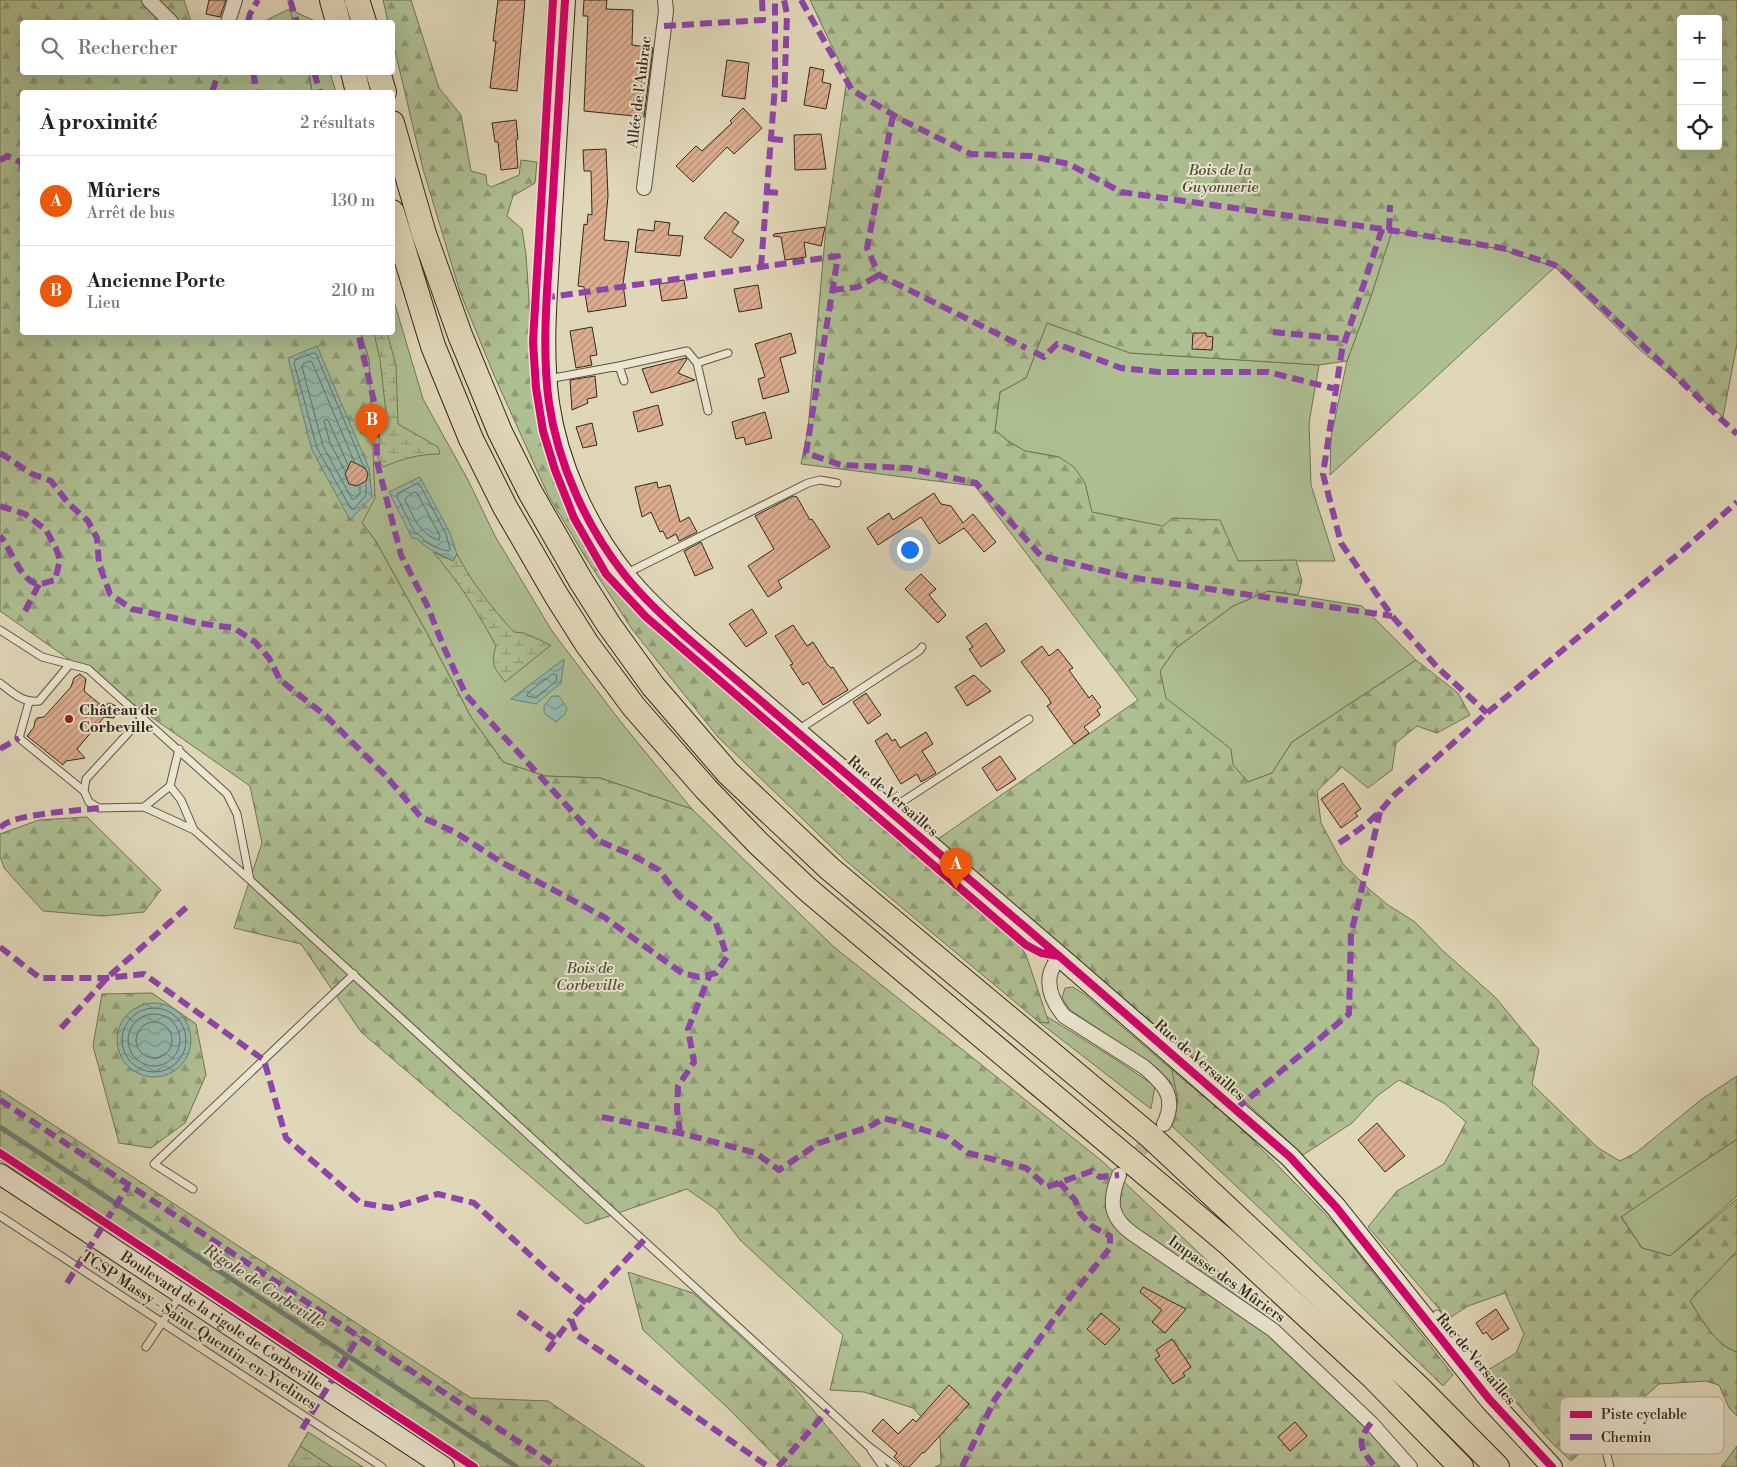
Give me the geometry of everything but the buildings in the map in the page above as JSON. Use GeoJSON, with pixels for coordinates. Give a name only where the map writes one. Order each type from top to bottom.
{"type":"FeatureCollection","features":[{"type":"Feature","properties":{"kind":"highway"},"geometry":{"type":"LineString","coordinates":[[332,0],[337,20]]}},
{"type":"Feature","properties":{"kind":"highway"},"geometry":{"type":"LineString","coordinates":[[357,0],[363,20]]}},
{"type":"Feature","properties":{"kind":"highway"},"geometry":{"type":"LineString","coordinates":[[354,75],[358,90]]}},
{"type":"Feature","properties":{"kind":"highway"},"geometry":{"type":"LineString","coordinates":[[379,75],[383,90]]}},
{"type":"Feature","properties":{"kind":"highway"},"geometry":{"type":"LineString","coordinates":[[395,133],[428,244],[460,335],[500,432],[530,492],[581,581],[609,625],[653,686],[728,773],[830,869],[1150,1136],[1418,1387],[1497,1467]]}},
{"type":"Feature","properties":{"kind":"highway"},"geometry":{"type":"LineString","coordinates":[[395,222],[432,346],[471,439],[505,506],[556,596],[587,644],[634,707],[706,789],[758,843],[807,889],[1227,1242],[1373,1378],[1461,1467]]}},
{"type":"Feature","properties":{"kind":"main road","name":"Rue de Versailles"},"geometry":{"type":"LineString","coordinates":[[565,0],[547,298],[547,379],[555,434],[576,493],[602,543],[624,574],[664,618],[1059,956],[1290,1157],[1336,1207],[1470,1376],[1552,1467]]}},
{"type":"Feature","properties":{"kind":"main road","name":"Boulevard de la rigole de Corbeville"},"geometry":{"type":"LineString","coordinates":[[4,1179],[444,1467]]}},
{"type":"Feature","properties":{"kind":"street"},"geometry":{"type":"LineString","coordinates":[[149,0],[169,20]]}},
{"type":"Feature","properties":{"kind":"street"},"geometry":{"type":"LineString","coordinates":[[229,20],[235,0]]}},
{"type":"Feature","properties":{"kind":"street","name":"Allée de l'Aubrac"},"geometry":{"type":"LineString","coordinates":[[644,188],[665,19],[665,0]]}},
{"type":"Feature","properties":{"kind":"street"},"geometry":{"type":"LineString","coordinates":[[1059,956],[1050,974],[1050,985],[1057,1008],[1064,1016],[1144,1067],[1156,1077],[1169,1094],[1170,1107],[1164,1124]]}},
{"type":"Feature","properties":{"kind":"street","name":"Impasse des Mûriers"},"geometry":{"type":"LineString","coordinates":[[1119,1175],[1114,1189],[1113,1203],[1118,1222],[1273,1330],[1371,1423],[1410,1467]]}},
{"type":"Feature","properties":{"kind":"lane"},"geometry":{"type":"LineString","coordinates":[[547,379],[687,351],[697,363],[708,411]]}},
{"type":"Feature","properties":{"kind":"lane"},"geometry":{"type":"LineString","coordinates":[[697,363],[728,354]]}},
{"type":"Feature","properties":{"kind":"lane"},"geometry":{"type":"LineString","coordinates":[[619,366],[624,381]]}},
{"type":"Feature","properties":{"kind":"lane"},"geometry":{"type":"LineString","coordinates":[[624,574],[808,483],[820,480],[837,483]]}},
{"type":"Feature","properties":{"kind":"lane"},"geometry":{"type":"LineString","coordinates":[[0,630],[42,657],[88,669],[227,794],[237,814],[250,880]]}},
{"type":"Feature","properties":{"kind":"lane"},"geometry":{"type":"LineString","coordinates":[[796,731],[919,651],[922,646]]}},
{"type":"Feature","properties":{"kind":"lane"},"geometry":{"type":"LineString","coordinates":[[0,683],[18,697],[29,702],[39,701],[70,664]]}},
{"type":"Feature","properties":{"kind":"lane"},"geometry":{"type":"LineString","coordinates":[[29,702],[19,738],[84,791],[89,802],[100,808],[144,807],[194,830],[354,974],[867,1445],[896,1467]]}},
{"type":"Feature","properties":{"kind":"lane"},"geometry":{"type":"LineString","coordinates":[[84,791],[86,779],[142,718]]}},
{"type":"Feature","properties":{"kind":"lane"},"geometry":{"type":"LineString","coordinates":[[888,810],[1029,720]]}},
{"type":"Feature","properties":{"kind":"lane"},"geometry":{"type":"LineString","coordinates":[[144,807],[170,786],[179,749]]}},
{"type":"Feature","properties":{"kind":"lane"},"geometry":{"type":"LineString","coordinates":[[170,786],[181,800],[194,830]]}},
{"type":"Feature","properties":{"kind":"lane"},"geometry":{"type":"LineString","coordinates":[[193,1189],[154,1164],[354,974]]}},
{"type":"Feature","properties":{"kind":"lane","name":"TCSP Massy - Saint-Quentin-en-Yvelines"},"geometry":{"type":"LineString","coordinates":[[0,1216],[382,1467]]}},
{"type":"Feature","properties":{"kind":"lane"},"geometry":{"type":"LineString","coordinates":[[146,1347],[181,1294]]}},
{"type":"Feature","properties":{"kind":"lane"},"geometry":{"type":"LineString","coordinates":[[1437,1314],[1476,1366],[1470,1376]]}},
{"type":"Feature","properties":{"kind":"lane"},"geometry":{"type":"LineString","coordinates":[[867,1445],[883,1467]]}},
{"type":"Feature","properties":{"kind":"lane"},"geometry":{"type":"LineString","coordinates":[[1607,1454],[1610,1467]]}},
{"type":"Feature","properties":{"kind":"green space","name":"Bois de Corbeville"},"geometry":{"type":"Polygon","coordinates":[[[0,0],[184,0],[190,20],[20,20],[20,75],[309,75],[312,90],[20,90],[20,335],[362,335],[369,360],[375,498],[362,523],[375,540],[471,717],[503,762],[545,776],[600,778],[692,809],[834,947],[1102,1161],[1368,1413],[1410,1467],[935,1467],[941,1464],[940,1437],[913,1408],[864,1392],[830,1390],[843,1335],[741,1241],[717,1210],[687,1189],[586,1224],[361,1032],[301,944],[234,928],[262,843],[250,786],[0,611],[0,0]]]}},
{"type":"Feature","properties":{"kind":"green space"},"geometry":{"type":"Polygon","coordinates":[[[383,0],[411,0],[439,88],[461,115],[471,171],[486,175],[487,184],[491,187],[519,175],[521,160],[537,162],[535,183],[513,196],[507,216],[522,229],[526,255],[536,404],[564,497],[638,612],[1018,942],[1026,955],[1049,1023],[1039,1022],[845,860],[718,737],[632,629],[548,495],[494,375],[460,292],[423,169],[395,50],[395,20],[388,20],[383,0]]]}},
{"type":"Feature","properties":{"kind":"green space","name":"Bois de la Guyonnerie"},"geometry":{"type":"Polygon","coordinates":[[[810,0],[1737,0],[1737,344],[1723,417],[1639,349],[1555,267],[1501,249],[1392,231],[1347,361],[1319,365],[1130,353],[1047,323],[1026,378],[1000,392],[995,430],[1008,441],[1025,451],[1059,457],[1074,467],[1085,483],[1092,512],[1163,526],[1173,518],[1220,520],[1238,561],[1296,560],[1302,581],[1298,595],[1268,591],[1233,606],[1176,648],[1160,671],[1166,698],[1231,749],[1233,765],[1248,782],[1272,773],[1292,742],[1416,660],[1458,693],[1470,715],[1437,733],[1417,726],[1396,743],[1392,770],[1368,788],[1342,767],[1317,791],[1321,823],[1343,864],[1388,905],[1415,922],[1442,950],[1495,997],[1539,1050],[1532,1084],[1598,1148],[1620,1161],[1637,1152],[1702,1099],[1737,1076],[1737,1139],[1621,1217],[1642,1248],[1670,1256],[1737,1199],[1737,1251],[1690,1301],[1704,1324],[1716,1338],[1729,1349],[1737,1352],[1737,1416],[1729,1408],[1719,1385],[1706,1381],[1659,1384],[1644,1397],[1560,1397],[1560,1450],[1488,1370],[1516,1353],[1524,1334],[1505,1293],[1468,1306],[1448,1319],[1368,1227],[1397,1191],[1444,1164],[1466,1122],[1444,1103],[1399,1080],[1377,1096],[1352,1123],[1303,1155],[1228,1086],[993,891],[938,839],[1138,700],[975,486],[801,464],[808,429],[826,227],[847,78],[810,0]]]}},
{"type":"Feature","properties":{"kind":"green space"},"geometry":{"type":"Polygon","coordinates":[[[289,9],[313,20],[293,20],[289,9]]]}},
{"type":"Feature","properties":{"kind":"green space"},"geometry":{"type":"Polygon","coordinates":[[[289,9],[293,20],[267,20],[289,9]]]}},
{"type":"Feature","properties":{"kind":"green space"},"geometry":{"type":"Polygon","coordinates":[[[309,75],[331,75],[335,90],[312,90],[309,75]]]}},
{"type":"Feature","properties":{"kind":"green space"},"geometry":{"type":"Polygon","coordinates":[[[1392,231],[1501,249],[1555,267],[1330,475],[1331,437],[1347,361],[1392,231]]]}},
{"type":"Feature","properties":{"kind":"green space"},"geometry":{"type":"Polygon","coordinates":[[[395,305],[423,399],[468,480],[495,536],[552,631],[620,721],[692,809],[600,778],[545,776],[503,762],[471,717],[375,540],[362,523],[369,360],[362,335],[395,335],[395,305]]]}},
{"type":"Feature","properties":{"kind":"green space"},"geometry":{"type":"Polygon","coordinates":[[[1047,323],[1130,353],[1319,365],[1309,423],[1311,485],[1335,561],[1238,561],[1163,527],[1091,512],[1085,483],[1059,457],[1025,451],[1008,441],[995,430],[1000,392],[1026,378],[1047,323]]]}},
{"type":"Feature","properties":{"kind":"green space"},"geometry":{"type":"Polygon","coordinates":[[[374,335],[388,335],[396,365],[398,424],[438,447],[440,454],[411,457],[383,467],[378,458],[380,431],[387,421],[380,360],[374,335]]]}},
{"type":"Feature","properties":{"kind":"green space"},"geometry":{"type":"Polygon","coordinates":[[[433,552],[453,561],[457,554],[483,595],[514,632],[524,633],[551,645],[505,682],[494,666],[493,658],[496,646],[489,633],[475,609],[433,552]]]}},
{"type":"Feature","properties":{"kind":"green space"},"geometry":{"type":"Polygon","coordinates":[[[1268,591],[1362,606],[1416,660],[1292,742],[1272,773],[1248,782],[1193,720],[1165,698],[1160,671],[1176,648],[1233,606],[1268,591]]]}},
{"type":"Feature","properties":{"kind":"green space"},"geometry":{"type":"Polygon","coordinates":[[[87,817],[161,890],[144,912],[103,916],[43,911],[4,868],[0,856],[0,834],[39,820],[87,817]]]}},
{"type":"Feature","properties":{"kind":"green space"},"geometry":{"type":"Polygon","coordinates":[[[1073,987],[1084,994],[1172,1070],[1176,1088],[1157,1068],[1070,1010],[1062,998],[1065,988],[1073,987]]]}},
{"type":"Feature","properties":{"kind":"green space"},"geometry":{"type":"Polygon","coordinates":[[[152,993],[196,1024],[206,1075],[185,1123],[151,1148],[119,1143],[93,1046],[102,994],[152,993]]]}},
{"type":"Feature","properties":{"kind":"green space"},"geometry":{"type":"Polygon","coordinates":[[[1046,1016],[1155,1086],[1151,1109],[1039,1022],[1048,1023],[1046,1016]]]}},
{"type":"Feature","properties":{"kind":"green space"},"geometry":{"type":"Polygon","coordinates":[[[1172,1070],[1238,1125],[1336,1225],[1453,1375],[1443,1386],[1268,1216],[1172,1126],[1178,1102],[1172,1070]]]}},
{"type":"Feature","properties":{"kind":"green space"},"geometry":{"type":"Polygon","coordinates":[[[0,1090],[471,1398],[548,1401],[645,1467],[469,1467],[0,1160],[0,1090]]]}},
{"type":"Feature","properties":{"kind":"green space"},"geometry":{"type":"Polygon","coordinates":[[[1737,1139],[1737,1196],[1670,1256],[1642,1248],[1621,1216],[1737,1139]]]}},
{"type":"Feature","properties":{"kind":"green space"},"geometry":{"type":"Polygon","coordinates":[[[1737,1253],[1737,1352],[1729,1349],[1716,1338],[1704,1324],[1690,1301],[1704,1278],[1737,1253]]]}},
{"type":"Feature","properties":{"kind":"green space"},"geometry":{"type":"Polygon","coordinates":[[[628,1272],[693,1293],[788,1380],[861,1467],[786,1467],[727,1407],[643,1330],[628,1272]]]}},
{"type":"Feature","properties":{"kind":"green space"},"geometry":{"type":"Polygon","coordinates":[[[308,1432],[363,1467],[332,1467],[300,1446],[308,1432]]]}},
{"type":"Feature","properties":{"kind":"green space"},"geometry":{"type":"Polygon","coordinates":[[[300,1446],[332,1467],[288,1467],[300,1446]]]}},
{"type":"Feature","properties":{"kind":"green space"},"geometry":{"type":"Polygon","coordinates":[[[1737,1446],[1737,1467],[1721,1467],[1722,1466],[1737,1446]]]}},
{"type":"Feature","properties":{"kind":"green space","name":"Bois de la Guyonnerie"},"geometry":{"type":"Polygon","coordinates":[[[1564,1454],[1579,1454],[1571,1461],[1564,1454]]]}},
{"type":"Feature","properties":{"kind":"water"},"geometry":{"type":"Polygon","coordinates":[[[317,346],[369,468],[372,497],[350,520],[312,450],[288,358],[317,346]]]}},
{"type":"Feature","properties":{"kind":"water"},"geometry":{"type":"Polygon","coordinates":[[[420,477],[450,533],[457,554],[453,561],[430,549],[418,539],[412,538],[389,492],[420,477]]]}},
{"type":"Feature","properties":{"kind":"water"},"geometry":{"type":"Polygon","coordinates":[[[564,659],[561,683],[536,704],[511,699],[564,659]]]}},
{"type":"Feature","properties":{"kind":"water"},"geometry":{"type":"Polygon","coordinates":[[[552,696],[559,696],[567,708],[565,714],[556,722],[544,713],[544,706],[552,696]]]}},
{"type":"Feature","properties":{"kind":"water"},"geometry":{"type":"Polygon","coordinates":[[[154,1003],[175,1009],[185,1019],[191,1040],[185,1061],[175,1071],[154,1077],[133,1071],[123,1061],[117,1040],[123,1019],[133,1009],[154,1003]]]}},
{"type":"Feature","properties":{"kind":"waterway","name":"Rigole de Corbeville"},"geometry":{"type":"LineString","coordinates":[[0,1127],[517,1467]]}},
{"type":"Feature","properties":{"kind":"tunnel"},"geometry":{"type":"LineString","coordinates":[[1126,1167],[1155,1134]]}},
{"type":"Feature","properties":{"kind":"marked path"},"geometry":{"type":"LineString","coordinates":[[248,20],[258,0]]}},
{"type":"Feature","properties":{"kind":"marked path"},"geometry":{"type":"LineString","coordinates":[[290,0],[296,20]]}},
{"type":"Feature","properties":{"kind":"marked path"},"geometry":{"type":"LineString","coordinates":[[664,26],[763,20],[762,0]]}},
{"type":"Feature","properties":{"kind":"marked path"},"geometry":{"type":"LineString","coordinates":[[761,267],[775,86],[775,0]]}},
{"type":"Feature","properties":{"kind":"marked path"},"geometry":{"type":"LineString","coordinates":[[784,0],[787,14],[784,102]]}},
{"type":"Feature","properties":{"kind":"marked path"},"geometry":{"type":"LineString","coordinates":[[801,0],[852,90],[900,119],[971,154],[1031,156],[1069,164],[1121,192],[1502,248],[1555,265],[1737,434]]}},
{"type":"Feature","properties":{"kind":"marked path"},"geometry":{"type":"LineString","coordinates":[[213,90],[218,75]]}},
{"type":"Feature","properties":{"kind":"marked path"},"geometry":{"type":"LineString","coordinates":[[254,75],[257,90]]}},
{"type":"Feature","properties":{"kind":"marked path"},"geometry":{"type":"LineString","coordinates":[[315,75],[319,90]]}},
{"type":"Feature","properties":{"kind":"marked path"},"geometry":{"type":"LineString","coordinates":[[893,115],[867,248],[879,275],[1026,348]]}},
{"type":"Feature","properties":{"kind":"marked path"},"geometry":{"type":"LineString","coordinates":[[771,139],[784,140]]}},
{"type":"Feature","properties":{"kind":"marked path"},"geometry":{"type":"LineString","coordinates":[[0,160],[8,156],[20,162]]}},
{"type":"Feature","properties":{"kind":"marked path"},"geometry":{"type":"LineString","coordinates":[[766,192],[781,193]]}},
{"type":"Feature","properties":{"kind":"marked path"},"geometry":{"type":"LineString","coordinates":[[1389,230],[1390,205]]}},
{"type":"Feature","properties":{"kind":"marked path"},"geometry":{"type":"LineString","coordinates":[[1382,229],[1342,350],[1323,474],[1341,543],[1392,616],[1437,667],[1487,713]]}},
{"type":"Feature","properties":{"kind":"marked path"},"geometry":{"type":"LineString","coordinates":[[543,298],[838,256],[806,453],[841,465],[908,468],[976,483],[1041,556],[1129,577],[1392,616]]}},
{"type":"Feature","properties":{"kind":"marked path"},"geometry":{"type":"LineString","coordinates":[[832,290],[858,287],[879,275]]}},
{"type":"Feature","properties":{"kind":"marked path"},"geometry":{"type":"LineString","coordinates":[[1273,332],[1345,339]]}},
{"type":"Feature","properties":{"kind":"marked path"},"geometry":{"type":"LineString","coordinates":[[0,453],[32,474],[51,481],[68,503],[88,521],[97,538],[99,564],[110,594],[132,609],[198,623],[234,628],[255,642],[269,658],[280,680],[326,716],[386,776],[421,817],[455,832],[501,862],[604,917],[682,973],[699,977],[716,973],[727,957],[716,923],[679,896],[659,870],[632,855],[599,841],[466,695],[427,605],[401,555],[377,462],[376,410],[359,335]]}},
{"type":"Feature","properties":{"kind":"marked path"},"geometry":{"type":"LineString","coordinates":[[1034,352],[1044,357],[1057,344],[1121,368],[1159,372],[1268,372],[1336,389]]}},
{"type":"Feature","properties":{"kind":"marked path"},"geometry":{"type":"LineString","coordinates":[[1339,843],[1368,823],[1392,797],[1487,713],[1683,550],[1737,502]]}},
{"type":"Feature","properties":{"kind":"marked path"},"geometry":{"type":"LineString","coordinates":[[0,506],[25,514],[46,530],[60,560],[55,580],[39,584],[27,578],[0,536]]}},
{"type":"Feature","properties":{"kind":"marked path"},"geometry":{"type":"LineString","coordinates":[[25,611],[39,584]]}},
{"type":"Feature","properties":{"kind":"marked path"},"geometry":{"type":"LineString","coordinates":[[0,749],[19,738]]}},
{"type":"Feature","properties":{"kind":"marked path"},"geometry":{"type":"LineString","coordinates":[[0,828],[17,819],[31,816],[99,808]]}},
{"type":"Feature","properties":{"kind":"marked path"},"geometry":{"type":"LineString","coordinates":[[1236,1109],[1349,1014],[1351,934],[1380,812]]}},
{"type":"Feature","properties":{"kind":"marked path"},"geometry":{"type":"LineString","coordinates":[[61,1028],[107,978],[187,907]]}},
{"type":"Feature","properties":{"kind":"marked path"},"geometry":{"type":"LineString","coordinates":[[0,947],[40,978],[107,978],[144,974],[264,1060],[286,1138],[361,1203],[391,1208],[438,1194],[474,1203],[552,1275],[586,1303]]}},
{"type":"Feature","properties":{"kind":"marked path"},"geometry":{"type":"LineString","coordinates":[[680,1133],[677,1109],[678,1086],[694,1062],[688,1029],[710,974]]}},
{"type":"Feature","properties":{"kind":"marked path"},"geometry":{"type":"LineString","coordinates":[[0,1100],[557,1467]]}},
{"type":"Feature","properties":{"kind":"marked path"},"geometry":{"type":"LineString","coordinates":[[602,1117],[680,1133],[756,1153],[779,1170],[819,1143],[869,1127],[884,1118],[947,1137],[968,1153],[1026,1168],[1047,1187],[1092,1171],[1100,1177],[1119,1175]]}},
{"type":"Feature","properties":{"kind":"marked path"},"geometry":{"type":"LineString","coordinates":[[962,1467],[995,1399],[1071,1296],[1110,1248],[1110,1236],[1093,1227],[1080,1213],[1075,1200],[1059,1182]]}},
{"type":"Feature","properties":{"kind":"marked path"},"geometry":{"type":"LineString","coordinates":[[67,1283],[128,1186]]}},
{"type":"Feature","properties":{"kind":"marked path"},"geometry":{"type":"LineString","coordinates":[[644,1240],[571,1319],[577,1335],[769,1467]]}},
{"type":"Feature","properties":{"kind":"marked path"},"geometry":{"type":"LineString","coordinates":[[518,1312],[555,1339]]}},
{"type":"Feature","properties":{"kind":"marked path"},"geometry":{"type":"LineString","coordinates":[[547,1351],[571,1319]]}},
{"type":"Feature","properties":{"kind":"marked path"},"geometry":{"type":"LineString","coordinates":[[302,1429],[359,1336]]}},
{"type":"Feature","properties":{"kind":"marked path"},"geometry":{"type":"LineString","coordinates":[[778,1467],[828,1410]]}},
{"type":"Feature","properties":{"kind":"marked path"},"geometry":{"type":"LineString","coordinates":[[1371,1423],[1363,1436],[1362,1446],[1375,1467]]}},
{"type":"Feature","properties":{"kind":"cycle path"},"geometry":{"type":"LineString","coordinates":[[553,0],[533,342],[536,388],[543,431],[555,470],[574,518],[606,574],[646,617],[1026,945],[1041,953],[1059,956]]}},
{"type":"Feature","properties":{"kind":"cycle path"},"geometry":{"type":"LineString","coordinates":[[565,0],[547,292],[545,337],[547,381],[553,426],[559,449],[586,515],[610,555],[638,591],[685,636],[1059,956],[1290,1157],[1336,1207],[1489,1399],[1552,1467]]}},
{"type":"Feature","properties":{"kind":"cycle path"},"geometry":{"type":"LineString","coordinates":[[0,1153],[474,1467]]}},
{"type":"Feature","properties":{"kind":"place","name":"Ancienne Porte"},"geometry":{"type":"Point","coordinates":[372,445]}},
{"type":"Feature","properties":{"kind":"place","name":"Château de Corbeville"},"geometry":{"type":"Point","coordinates":[69,719]}},
{"type":"Feature","properties":{"kind":"place","name":"Mûriers"},"geometry":{"type":"Point","coordinates":[956,889]}}]}
